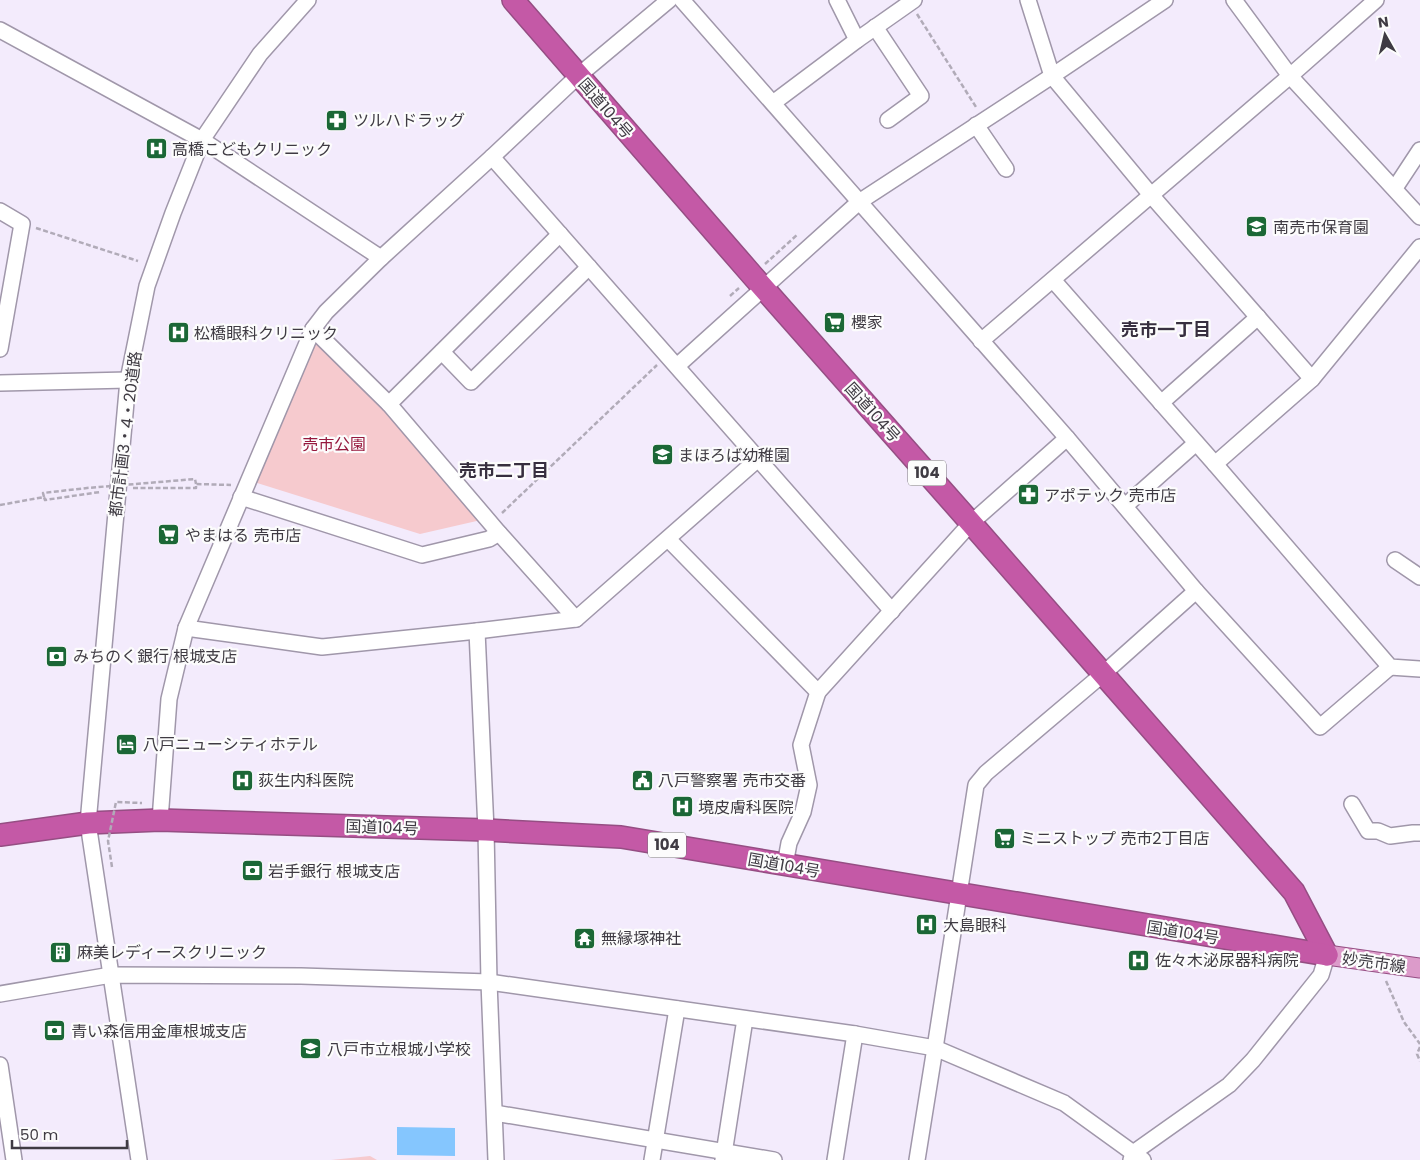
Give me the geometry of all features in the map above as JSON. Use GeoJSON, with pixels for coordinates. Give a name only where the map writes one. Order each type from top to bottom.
{"type":"FeatureCollection","features":[{"type":"Feature","properties":{"kind":"highway","name":"国道104号"},"geometry":{"type":"LineString","coordinates":[[513,0],[1294,892],[1327,955]]}},
{"type":"Feature","properties":{"kind":"highway","name":"国道104号"},"geometry":{"type":"LineString","coordinates":[[0,834],[88,823],[160,820],[486,830],[621,837],[1327,955]]}},
{"type":"Feature","properties":{"kind":"main road","name":"妙売市線"},"geometry":{"type":"LineString","coordinates":[[1327,955],[1420,968]]}},
{"type":"Feature","properties":{"kind":"street","name":"都市計画3・4・20道路"},"geometry":{"type":"LineString","coordinates":[[139,1160],[88,823],[128,380],[147,286],[202,140],[260,54],[308,0]]}},
{"type":"Feature","properties":{"kind":"street"},"geometry":{"type":"LineString","coordinates":[[160,820],[168,699],[186,628],[313,329],[326,312],[382,258],[578,76],[669,0]]}},
{"type":"Feature","properties":{"kind":"street"},"geometry":{"type":"LineString","coordinates":[[682,0],[981,340],[1196,591],[1320,727],[1390,668],[1420,668]]}},
{"type":"Feature","properties":{"kind":"street"},"geometry":{"type":"LineString","coordinates":[[837,0],[857,40]]}},
{"type":"Feature","properties":{"kind":"street"},"geometry":{"type":"LineString","coordinates":[[1028,0],[1052,76],[1151,195],[1312,379]]}},
{"type":"Feature","properties":{"kind":"street"},"geometry":{"type":"LineString","coordinates":[[672,360],[758,281],[859,202],[1052,76],[1164,0]]}},
{"type":"Feature","properties":{"kind":"street"},"geometry":{"type":"LineString","coordinates":[[1234,0],[1290,76],[1420,216]]}},
{"type":"Feature","properties":{"kind":"street"},"geometry":{"type":"LineString","coordinates":[[981,340],[1376,0]]}},
{"type":"Feature","properties":{"kind":"street"},"geometry":{"type":"LineString","coordinates":[[774,104],[857,40],[912,1]]}},
{"type":"Feature","properties":{"kind":"street"},"geometry":{"type":"LineString","coordinates":[[875,28],[921,96],[888,120]]}},
{"type":"Feature","properties":{"kind":"street"},"geometry":{"type":"LineString","coordinates":[[0,30],[202,140],[382,258]]}},
{"type":"Feature","properties":{"kind":"street"},"geometry":{"type":"LineString","coordinates":[[976,126],[1006,169]]}},
{"type":"Feature","properties":{"kind":"street"},"geometry":{"type":"LineString","coordinates":[[1394,188],[1420,150]]}},
{"type":"Feature","properties":{"kind":"street"},"geometry":{"type":"LineString","coordinates":[[492,157],[892,611]]}},
{"type":"Feature","properties":{"kind":"street"},"geometry":{"type":"LineString","coordinates":[[0,211],[22,224],[0,349]]}},
{"type":"Feature","properties":{"kind":"street"},"geometry":{"type":"LineString","coordinates":[[389,404],[560,234]]}},
{"type":"Feature","properties":{"kind":"street"},"geometry":{"type":"LineString","coordinates":[[1215,464],[1312,379],[1420,247]]}},
{"type":"Feature","properties":{"kind":"street"},"geometry":{"type":"LineString","coordinates":[[442,352],[471,382],[589,267]]}},
{"type":"Feature","properties":{"kind":"street"},"geometry":{"type":"LineString","coordinates":[[1052,280],[1215,464],[1390,668]]}},
{"type":"Feature","properties":{"kind":"street"},"geometry":{"type":"LineString","coordinates":[[1161,403],[1258,317]]}},
{"type":"Feature","properties":{"kind":"street"},"geometry":{"type":"LineString","coordinates":[[313,329],[389,404],[576,619]]}},
{"type":"Feature","properties":{"kind":"street"},"geometry":{"type":"LineString","coordinates":[[0,383],[128,380]]}},
{"type":"Feature","properties":{"kind":"street"},"geometry":{"type":"LineString","coordinates":[[785,865],[789,843],[803,812],[809,785],[801,744],[818,692],[971,523],[1066,438]]}},
{"type":"Feature","properties":{"kind":"street"},"geometry":{"type":"LineString","coordinates":[[1125,506],[1196,443]]}},
{"type":"Feature","properties":{"kind":"street"},"geometry":{"type":"LineString","coordinates":[[186,628],[322,647],[477,632],[576,619],[758,459]]}},
{"type":"Feature","properties":{"kind":"street"},"geometry":{"type":"LineString","coordinates":[[244,491],[422,555],[489,539],[495,528]]}},
{"type":"Feature","properties":{"kind":"street"},"geometry":{"type":"LineString","coordinates":[[668,538],[818,692]]}},
{"type":"Feature","properties":{"kind":"street"},"geometry":{"type":"LineString","coordinates":[[1395,560],[1420,577]]}},
{"type":"Feature","properties":{"kind":"street"},"geometry":{"type":"LineString","coordinates":[[916,1160],[976,785],[986,774],[1104,674],[1196,591]]}},
{"type":"Feature","properties":{"kind":"street"},"geometry":{"type":"LineString","coordinates":[[477,632],[486,830],[489,982],[496,1160]]}},
{"type":"Feature","properties":{"kind":"street"},"geometry":{"type":"LineString","coordinates":[[1352,804],[1368,830],[1378,831],[1390,836],[1420,834]]}},
{"type":"Feature","properties":{"kind":"street"},"geometry":{"type":"LineString","coordinates":[[0,994],[111,976],[302,976],[489,982],[855,1034],[935,1048],[1064,1104],[1136,1158],[1229,1085],[1253,1060],[1321,975],[1327,955]]}},
{"type":"Feature","properties":{"kind":"street"},"geometry":{"type":"LineString","coordinates":[[652,1160],[677,1009]]}},
{"type":"Feature","properties":{"kind":"street"},"geometry":{"type":"LineString","coordinates":[[723,1156],[745,1019]]}},
{"type":"Feature","properties":{"kind":"street"},"geometry":{"type":"LineString","coordinates":[[835,1160],[855,1034]]}},
{"type":"Feature","properties":{"kind":"street"},"geometry":{"type":"LineString","coordinates":[[0,1065],[14,1160]]}},
{"type":"Feature","properties":{"kind":"street"},"geometry":{"type":"LineString","coordinates":[[495,1113],[656,1140],[723,1156],[774,1160]]}},
{"type":"Feature","properties":{"kind":"path"},"geometry":{"type":"LineString","coordinates":[[912,1],[976,107]]}},
{"type":"Feature","properties":{"kind":"path"},"geometry":{"type":"LineString","coordinates":[[22,224],[138,261]]}},
{"type":"Feature","properties":{"kind":"path"},"geometry":{"type":"LineString","coordinates":[[730,296],[758,281]]}},
{"type":"Feature","properties":{"kind":"path"},"geometry":{"type":"LineString","coordinates":[[495,528],[672,360]]}},
{"type":"Feature","properties":{"kind":"path"},"geometry":{"type":"LineString","coordinates":[[100,492],[45,500],[43,492],[195,480],[196,484],[244,491]]}},
{"type":"Feature","properties":{"kind":"path"},"geometry":{"type":"LineString","coordinates":[[134,488],[196,488],[196,484]]}},
{"type":"Feature","properties":{"kind":"path"},"geometry":{"type":"LineString","coordinates":[[0,505],[44,496]]}},
{"type":"Feature","properties":{"kind":"path"},"geometry":{"type":"LineString","coordinates":[[112,867],[108,841],[116,802],[142,803]]}},
{"type":"Feature","properties":{"kind":"path"},"geometry":{"type":"LineString","coordinates":[[1386,981],[1404,1022],[1420,1045],[1417,1054],[1420,1061]]}},
{"type":"Feature","properties":{"kind":"green space","name":"売市公園"},"geometry":{"type":"Polygon","coordinates":[[[318,341],[348,370],[481,520],[420,534],[254,482],[313,342],[318,341]]]}},
{"type":"Feature","properties":{"kind":"green space"},"geometry":{"type":"Polygon","coordinates":[[[370,1156],[377,1160],[331,1160],[370,1156]]]}},
{"type":"Feature","properties":{"kind":"water"},"geometry":{"type":"Polygon","coordinates":[[[397,1127],[455,1128],[455,1156],[397,1155],[397,1127]]]}},
{"type":"Feature","properties":{"kind":"place","name":"ツルハドラッグ"},"geometry":{"type":"Point","coordinates":[337,120]}},
{"type":"Feature","properties":{"kind":"place","name":"高橋こどもクリニック"},"geometry":{"type":"Point","coordinates":[156,149]}},
{"type":"Feature","properties":{"kind":"place","name":"南売市保育園"},"geometry":{"type":"Point","coordinates":[1257,227]}},
{"type":"Feature","properties":{"kind":"place","name":"櫻家"},"geometry":{"type":"Point","coordinates":[835,322]}},
{"type":"Feature","properties":{"kind":"place","name":"松橋眼科クリニック"},"geometry":{"type":"Point","coordinates":[178,333]}},
{"type":"Feature","properties":{"kind":"place","name":"まほろば幼稚園"},"geometry":{"type":"Point","coordinates":[662,455]}},
{"type":"Feature","properties":{"kind":"place","name":"アポテック 売市店"},"geometry":{"type":"Point","coordinates":[1028,495]}},
{"type":"Feature","properties":{"kind":"place","name":"やまはる 売市店"},"geometry":{"type":"Point","coordinates":[169,535]}},
{"type":"Feature","properties":{"kind":"place","name":"みちのく銀行 根城支店"},"geometry":{"type":"Point","coordinates":[57,656]}},
{"type":"Feature","properties":{"kind":"place","name":"八戸ニューシティホテル"},"geometry":{"type":"Point","coordinates":[127,744]}},
{"type":"Feature","properties":{"kind":"place","name":"荻生内科医院"},"geometry":{"type":"Point","coordinates":[242,780]}},
{"type":"Feature","properties":{"kind":"place","name":"八戸警察署 売市交番"},"geometry":{"type":"Point","coordinates":[642,780]}},
{"type":"Feature","properties":{"kind":"place","name":"境皮膚科医院"},"geometry":{"type":"Point","coordinates":[682,807]}},
{"type":"Feature","properties":{"kind":"place","name":"ミニストップ 売市2丁目店"},"geometry":{"type":"Point","coordinates":[1004,838]}},
{"type":"Feature","properties":{"kind":"place","name":"岩手銀行 根城支店"},"geometry":{"type":"Point","coordinates":[252,871]}},
{"type":"Feature","properties":{"kind":"place","name":"大島眼科"},"geometry":{"type":"Point","coordinates":[927,925]}},
{"type":"Feature","properties":{"kind":"place","name":"無縁塚神社"},"geometry":{"type":"Point","coordinates":[585,938]}},
{"type":"Feature","properties":{"kind":"place","name":"麻美レディースクリニック"},"geometry":{"type":"Point","coordinates":[61,952]}},
{"type":"Feature","properties":{"kind":"place","name":"佐々木泌尿器科病院"},"geometry":{"type":"Point","coordinates":[1139,960]}},
{"type":"Feature","properties":{"kind":"place","name":"青い森信用金庫根城支店"},"geometry":{"type":"Point","coordinates":[55,1031]}},
{"type":"Feature","properties":{"kind":"place","name":"八戸市立根城小学校"},"geometry":{"type":"Point","coordinates":[311,1049]}},
{"type":"Feature","properties":{"kind":"district","name":"売市一丁目"},"geometry":{"type":"Point","coordinates":[1166,330]}},
{"type":"Feature","properties":{"kind":"district","name":"売市二丁目"},"geometry":{"type":"Point","coordinates":[504,471]}}]}
